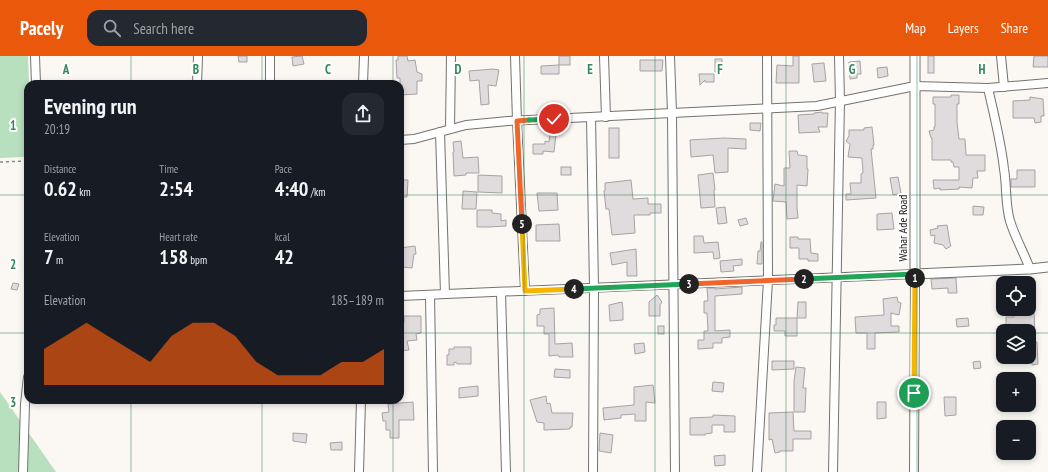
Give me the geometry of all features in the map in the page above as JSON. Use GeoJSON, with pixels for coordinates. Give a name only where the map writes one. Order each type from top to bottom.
{"type":"FeatureCollection","features":[{"type":"Feature","properties":{"kind":"street"},"geometry":{"type":"LineString","coordinates":[[35,56],[36,80]]}},
{"type":"Feature","properties":{"kind":"street"},"geometry":{"type":"LineString","coordinates":[[197,80],[198,56]]}},
{"type":"Feature","properties":{"kind":"street"},"geometry":{"type":"LineString","coordinates":[[270,56],[270,80]]}},
{"type":"Feature","properties":{"kind":"street"},"geometry":{"type":"LineString","coordinates":[[363,80],[364,56]]}},
{"type":"Feature","properties":{"kind":"street"},"geometry":{"type":"LineString","coordinates":[[450,129],[451,56]]}},
{"type":"Feature","properties":{"kind":"street"},"geometry":{"type":"LineString","coordinates":[[515,56],[525,291]]}},
{"type":"Feature","properties":{"kind":"street"},"geometry":{"type":"LineString","coordinates":[[604,56],[606,117]]}},
{"type":"Feature","properties":{"kind":"street"},"geometry":{"type":"LineString","coordinates":[[670,56],[672,113],[675,472]]}},
{"type":"Feature","properties":{"kind":"street"},"geometry":{"type":"LineString","coordinates":[[757,472],[768,280],[767,56]]}},
{"type":"Feature","properties":{"kind":"street"},"geometry":{"type":"LineString","coordinates":[[833,472],[840,101],[839,56]]}},
{"type":"Feature","properties":{"kind":"street","name":"Wahar Ade Road"},"geometry":{"type":"LineString","coordinates":[[914,472],[915,56]]}},
{"type":"Feature","properties":{"kind":"street"},"geometry":{"type":"LineString","coordinates":[[1001,56],[1004,87]]}},
{"type":"Feature","properties":{"kind":"street"},"geometry":{"type":"LineString","coordinates":[[404,140],[414,139],[466,125],[517,121],[817,106],[915,86],[988,88],[1048,83]]}},
{"type":"Feature","properties":{"kind":"street"},"geometry":{"type":"LineString","coordinates":[[988,88],[1002,152],[1010,220],[1030,269]]}},
{"type":"Feature","properties":{"kind":"street"},"geometry":{"type":"LineString","coordinates":[[591,117],[594,288],[593,472]]}},
{"type":"Feature","properties":{"kind":"street"},"geometry":{"type":"LineString","coordinates":[[440,132],[445,294]]}},
{"type":"Feature","properties":{"kind":"street"},"geometry":{"type":"LineString","coordinates":[[404,296],[1048,267]]}},
{"type":"Feature","properties":{"kind":"street"},"geometry":{"type":"LineString","coordinates":[[502,292],[506,472]]}},
{"type":"Feature","properties":{"kind":"street"},"geometry":{"type":"LineString","coordinates":[[430,295],[433,472]]}},
{"type":"Feature","properties":{"kind":"street"},"geometry":{"type":"LineString","coordinates":[[23,472],[25,404]]}},
{"type":"Feature","properties":{"kind":"street"},"geometry":{"type":"LineString","coordinates":[[359,472],[361,404]]}},
{"type":"Feature","properties":{"kind":"path"},"geometry":{"type":"LineString","coordinates":[[0,162],[24,161]]}},
{"type":"Feature","properties":{"kind":"green space"},"geometry":{"type":"Polygon","coordinates":[[[0,56],[28,56],[29,80],[24,80],[24,157],[0,158],[0,56]]]}},
{"type":"Feature","properties":{"kind":"green space"},"geometry":{"type":"Polygon","coordinates":[[[0,392],[56,472],[0,472],[0,392]]]}},
{"type":"Feature","properties":{"kind":"building"},"geometry":{"type":"Polygon","coordinates":[[[238,56],[247,56],[247,62],[239,62],[238,56]]]}},
{"type":"Feature","properties":{"kind":"building"},"geometry":{"type":"Polygon","coordinates":[[[302,56],[304,64],[293,66],[292,57],[302,56]]]}},
{"type":"Feature","properties":{"kind":"building"},"geometry":{"type":"Polygon","coordinates":[[[398,56],[407,56],[408,61],[415,60],[417,72],[422,74],[422,81],[417,81],[417,94],[404,95],[404,80],[397,78],[396,60],[398,60],[398,56]]]}},
{"type":"Feature","properties":{"kind":"building"},"geometry":{"type":"Polygon","coordinates":[[[559,56],[570,56],[570,65],[559,65],[559,56]]]}},
{"type":"Feature","properties":{"kind":"building"},"geometry":{"type":"Polygon","coordinates":[[[793,56],[799,56],[799,83],[776,83],[777,65],[793,66],[793,56]]]}},
{"type":"Feature","properties":{"kind":"building"},"geometry":{"type":"Polygon","coordinates":[[[928,56],[934,56],[934,73],[928,73],[928,56]]]}},
{"type":"Feature","properties":{"kind":"building"},"geometry":{"type":"Polygon","coordinates":[[[1034,56],[1048,56],[1048,67],[1033,67],[1034,56]]]}},
{"type":"Feature","properties":{"kind":"building"},"geometry":{"type":"Polygon","coordinates":[[[715,59],[722,59],[722,71],[715,72],[715,59]]]}},
{"type":"Feature","properties":{"kind":"building"},"geometry":{"type":"Polygon","coordinates":[[[640,60],[663,60],[662,71],[640,71],[640,60]]]}},
{"type":"Feature","properties":{"kind":"building"},"geometry":{"type":"Polygon","coordinates":[[[860,61],[861,74],[857,74],[857,78],[850,79],[849,62],[860,61]]]}},
{"type":"Feature","properties":{"kind":"building"},"geometry":{"type":"Polygon","coordinates":[[[824,63],[826,81],[814,82],[812,64],[824,63]]]}},
{"type":"Feature","properties":{"kind":"building"},"geometry":{"type":"Polygon","coordinates":[[[559,65],[559,74],[541,74],[541,66],[559,65]]]}},
{"type":"Feature","properties":{"kind":"building"},"geometry":{"type":"Polygon","coordinates":[[[887,67],[888,76],[878,78],[877,68],[887,67]]]}},
{"type":"Feature","properties":{"kind":"building"},"geometry":{"type":"Polygon","coordinates":[[[499,70],[496,86],[488,85],[489,104],[481,105],[479,80],[470,81],[469,71],[499,70]]]}},
{"type":"Feature","properties":{"kind":"building"},"geometry":{"type":"Polygon","coordinates":[[[699,74],[714,74],[714,82],[705,82],[705,80],[700,85],[699,74]]]}},
{"type":"Feature","properties":{"kind":"building"},"geometry":{"type":"Polygon","coordinates":[[[951,95],[959,95],[959,104],[957,104],[957,122],[959,139],[965,139],[966,155],[985,155],[985,171],[977,171],[978,178],[973,178],[972,188],[959,187],[959,189],[940,190],[940,188],[934,189],[933,180],[959,180],[959,167],[954,167],[951,160],[932,160],[932,138],[929,131],[934,130],[935,127],[935,104],[933,104],[933,97],[951,97],[951,95]]]}},
{"type":"Feature","properties":{"kind":"building"},"geometry":{"type":"Polygon","coordinates":[[[1030,97],[1043,99],[1044,116],[1041,116],[1041,122],[1035,123],[1034,118],[1013,118],[1013,101],[1030,100],[1030,97]]]}},
{"type":"Feature","properties":{"kind":"building"},"geometry":{"type":"Polygon","coordinates":[[[822,112],[828,113],[827,127],[818,127],[820,132],[799,133],[798,115],[822,112]]]}},
{"type":"Feature","properties":{"kind":"building"},"geometry":{"type":"Polygon","coordinates":[[[750,123],[761,123],[760,131],[750,130],[750,123]]]}},
{"type":"Feature","properties":{"kind":"building"},"geometry":{"type":"Polygon","coordinates":[[[872,127],[874,145],[873,149],[871,149],[876,198],[846,200],[846,194],[851,194],[850,183],[861,183],[861,174],[863,173],[862,158],[848,157],[850,144],[846,141],[849,136],[849,130],[864,130],[864,128],[872,127]]]}},
{"type":"Feature","properties":{"kind":"building"},"geometry":{"type":"Polygon","coordinates":[[[609,128],[619,128],[619,158],[609,158],[609,128]]]}},
{"type":"Feature","properties":{"kind":"building"},"geometry":{"type":"Polygon","coordinates":[[[550,134],[556,134],[554,152],[543,151],[543,154],[533,154],[533,144],[545,144],[545,141],[549,142],[550,134]]]}},
{"type":"Feature","properties":{"kind":"building"},"geometry":{"type":"Polygon","coordinates":[[[724,138],[746,139],[746,149],[728,148],[728,172],[715,173],[713,155],[691,157],[690,140],[724,138]]]}},
{"type":"Feature","properties":{"kind":"building"},"geometry":{"type":"Polygon","coordinates":[[[461,141],[463,158],[478,157],[479,173],[466,173],[466,175],[454,176],[453,142],[461,141]]]}},
{"type":"Feature","properties":{"kind":"building"},"geometry":{"type":"Polygon","coordinates":[[[789,151],[797,151],[798,155],[807,156],[808,169],[807,186],[797,185],[798,218],[787,219],[786,202],[773,201],[775,184],[784,186],[784,168],[790,168],[789,151]]]}},
{"type":"Feature","properties":{"kind":"building"},"geometry":{"type":"Polygon","coordinates":[[[561,167],[571,167],[571,175],[561,175],[561,167]]]}},
{"type":"Feature","properties":{"kind":"building"},"geometry":{"type":"Polygon","coordinates":[[[1017,170],[1035,170],[1035,187],[1011,187],[1011,179],[1017,179],[1017,170]]]}},
{"type":"Feature","properties":{"kind":"building"},"geometry":{"type":"Polygon","coordinates":[[[713,173],[715,207],[701,208],[698,175],[713,173]]]}},
{"type":"Feature","properties":{"kind":"building"},"geometry":{"type":"Polygon","coordinates":[[[478,175],[502,176],[502,193],[478,192],[478,175]]]}},
{"type":"Feature","properties":{"kind":"building"},"geometry":{"type":"Polygon","coordinates":[[[898,177],[901,193],[893,195],[890,178],[898,177]]]}},
{"type":"Feature","properties":{"kind":"building"},"geometry":{"type":"Polygon","coordinates":[[[404,180],[408,180],[407,197],[404,197],[404,180]]]}},
{"type":"Feature","properties":{"kind":"building"},"geometry":{"type":"Polygon","coordinates":[[[631,180],[633,199],[648,198],[648,204],[661,204],[661,213],[634,215],[635,233],[612,235],[609,209],[606,209],[604,191],[605,183],[631,180]]]}},
{"type":"Feature","properties":{"kind":"building"},"geometry":{"type":"Polygon","coordinates":[[[463,191],[477,192],[476,209],[462,209],[463,191]]]}},
{"type":"Feature","properties":{"kind":"building"},"geometry":{"type":"Polygon","coordinates":[[[537,193],[557,193],[558,210],[539,211],[537,193]]]}},
{"type":"Feature","properties":{"kind":"building"},"geometry":{"type":"Polygon","coordinates":[[[973,206],[984,207],[983,215],[973,215],[973,206]]]}},
{"type":"Feature","properties":{"kind":"building"},"geometry":{"type":"Polygon","coordinates":[[[725,207],[727,223],[718,224],[716,208],[725,207]]]}},
{"type":"Feature","properties":{"kind":"building"},"geometry":{"type":"Polygon","coordinates":[[[477,210],[492,210],[492,213],[501,214],[501,221],[506,220],[506,226],[477,227],[477,210]]]}},
{"type":"Feature","properties":{"kind":"building"},"geometry":{"type":"Polygon","coordinates":[[[892,213],[894,229],[877,230],[877,214],[892,213]]]}},
{"type":"Feature","properties":{"kind":"building"},"geometry":{"type":"Polygon","coordinates":[[[746,218],[748,224],[740,226],[738,220],[746,218]]]}},
{"type":"Feature","properties":{"kind":"building"},"geometry":{"type":"Polygon","coordinates":[[[559,224],[560,241],[536,241],[536,225],[559,224]]]}},
{"type":"Feature","properties":{"kind":"building"},"geometry":{"type":"Polygon","coordinates":[[[947,225],[951,246],[946,249],[943,245],[934,243],[935,235],[931,236],[930,230],[938,228],[937,226],[947,225]]]}},
{"type":"Feature","properties":{"kind":"building"},"geometry":{"type":"Polygon","coordinates":[[[694,236],[703,236],[704,243],[718,242],[720,258],[714,259],[713,252],[694,253],[694,236]]]}},
{"type":"Feature","properties":{"kind":"building"},"geometry":{"type":"Polygon","coordinates":[[[790,237],[810,239],[811,253],[818,254],[818,261],[799,259],[799,248],[790,248],[790,237]]]}},
{"type":"Feature","properties":{"kind":"building"},"geometry":{"type":"Polygon","coordinates":[[[761,242],[762,264],[757,264],[758,251],[760,251],[761,242]]]}},
{"type":"Feature","properties":{"kind":"building"},"geometry":{"type":"Polygon","coordinates":[[[415,246],[416,254],[414,254],[412,268],[404,267],[404,247],[415,246]]]}},
{"type":"Feature","properties":{"kind":"building"},"geometry":{"type":"Polygon","coordinates":[[[636,249],[637,276],[627,276],[627,262],[612,265],[610,253],[636,249]]]}},
{"type":"Feature","properties":{"kind":"building"},"geometry":{"type":"Polygon","coordinates":[[[742,259],[742,265],[733,266],[734,271],[721,272],[720,261],[742,259]]]}},
{"type":"Feature","properties":{"kind":"building"},"geometry":{"type":"Polygon","coordinates":[[[956,278],[957,293],[948,293],[948,288],[932,289],[931,279],[956,278]]]}},
{"type":"Feature","properties":{"kind":"building"},"geometry":{"type":"Polygon","coordinates":[[[13,283],[19,284],[17,290],[11,289],[13,283]]]}},
{"type":"Feature","properties":{"kind":"building"},"geometry":{"type":"Polygon","coordinates":[[[742,287],[742,294],[715,296],[715,331],[730,330],[730,337],[722,338],[722,343],[713,343],[713,348],[698,349],[698,340],[704,340],[704,331],[708,331],[707,313],[704,313],[704,301],[708,301],[707,288],[715,289],[742,287]]]}},
{"type":"Feature","properties":{"kind":"building"},"geometry":{"type":"Polygon","coordinates":[[[657,295],[662,302],[660,305],[660,316],[649,316],[649,302],[657,295]]]}},
{"type":"Feature","properties":{"kind":"building"},"geometry":{"type":"Polygon","coordinates":[[[897,297],[898,302],[901,303],[899,315],[891,313],[891,326],[899,326],[899,332],[875,333],[875,349],[867,349],[867,333],[856,333],[855,317],[884,315],[883,299],[897,297]]]}},
{"type":"Feature","properties":{"kind":"building"},"geometry":{"type":"Polygon","coordinates":[[[622,302],[623,320],[610,321],[609,305],[622,302]]]}},
{"type":"Feature","properties":{"kind":"building"},"geometry":{"type":"Polygon","coordinates":[[[798,302],[806,302],[806,318],[797,318],[798,302]]]}},
{"type":"Feature","properties":{"kind":"building"},"geometry":{"type":"Polygon","coordinates":[[[554,308],[555,344],[572,343],[573,357],[559,357],[558,355],[549,356],[549,334],[544,334],[544,326],[537,326],[537,315],[540,314],[540,309],[554,308]]]}},
{"type":"Feature","properties":{"kind":"building"},"geometry":{"type":"Polygon","coordinates":[[[404,316],[421,316],[421,333],[416,334],[417,340],[407,341],[409,350],[404,351],[404,316]]]}},
{"type":"Feature","properties":{"kind":"building"},"geometry":{"type":"Polygon","coordinates":[[[1034,316],[1034,324],[1006,324],[1006,317],[1034,316]]]}},
{"type":"Feature","properties":{"kind":"building"},"geometry":{"type":"Polygon","coordinates":[[[776,318],[797,318],[797,336],[785,336],[785,331],[774,331],[776,318]]]}},
{"type":"Feature","properties":{"kind":"building"},"geometry":{"type":"Polygon","coordinates":[[[968,318],[969,326],[957,327],[956,319],[968,318]]]}},
{"type":"Feature","properties":{"kind":"building"},"geometry":{"type":"Polygon","coordinates":[[[658,326],[664,326],[664,334],[658,334],[658,326]]]}},
{"type":"Feature","properties":{"kind":"building"},"geometry":{"type":"Polygon","coordinates":[[[1037,342],[1038,364],[1032,365],[1036,364],[1037,342]]]}},
{"type":"Feature","properties":{"kind":"building"},"geometry":{"type":"Polygon","coordinates":[[[644,343],[645,352],[635,354],[634,344],[644,343]]]}},
{"type":"Feature","properties":{"kind":"building"},"geometry":{"type":"Polygon","coordinates":[[[454,347],[471,347],[471,364],[457,364],[454,362],[454,365],[447,365],[447,355],[449,355],[449,349],[454,349],[454,347]]]}},
{"type":"Feature","properties":{"kind":"building"},"geometry":{"type":"Polygon","coordinates":[[[772,361],[794,361],[794,369],[772,370],[772,361]]]}},
{"type":"Feature","properties":{"kind":"building"},"geometry":{"type":"Polygon","coordinates":[[[980,361],[981,368],[974,369],[973,362],[980,361]]]}},
{"type":"Feature","properties":{"kind":"building"},"geometry":{"type":"Polygon","coordinates":[[[796,367],[805,368],[803,388],[806,388],[805,412],[794,412],[794,381],[796,367]]]}},
{"type":"Feature","properties":{"kind":"building"},"geometry":{"type":"Polygon","coordinates":[[[555,369],[570,370],[570,378],[554,377],[555,369]]]}},
{"type":"Feature","properties":{"kind":"building"},"geometry":{"type":"Polygon","coordinates":[[[713,382],[724,383],[723,392],[712,391],[713,382]]]}},
{"type":"Feature","properties":{"kind":"building"},"geometry":{"type":"Polygon","coordinates":[[[653,385],[655,403],[646,402],[646,421],[635,421],[635,414],[621,415],[621,418],[604,420],[603,408],[634,405],[634,387],[653,385]]]}},
{"type":"Feature","properties":{"kind":"building"},"geometry":{"type":"Polygon","coordinates":[[[478,386],[478,396],[459,398],[459,388],[478,386]]]}},
{"type":"Feature","properties":{"kind":"building"},"geometry":{"type":"Polygon","coordinates":[[[546,396],[547,404],[550,403],[552,413],[573,413],[572,427],[570,427],[570,429],[544,430],[544,423],[537,422],[530,400],[546,396]]]}},
{"type":"Feature","properties":{"kind":"building"},"geometry":{"type":"Polygon","coordinates":[[[944,397],[956,397],[956,415],[945,416],[944,397]]]}},
{"type":"Feature","properties":{"kind":"building"},"geometry":{"type":"Polygon","coordinates":[[[413,402],[414,420],[399,420],[399,438],[390,438],[390,430],[386,430],[386,421],[383,421],[382,413],[389,412],[388,404],[404,404],[404,403],[413,402]]]}},
{"type":"Feature","properties":{"kind":"building"},"geometry":{"type":"Polygon","coordinates":[[[877,402],[886,402],[886,418],[877,419],[877,402]]]}},
{"type":"Feature","properties":{"kind":"building"},"geometry":{"type":"Polygon","coordinates":[[[793,412],[794,431],[811,431],[811,439],[793,439],[793,451],[780,451],[775,453],[772,439],[769,440],[769,413],[793,412]]]}},
{"type":"Feature","properties":{"kind":"building"},"geometry":{"type":"Polygon","coordinates":[[[713,415],[735,416],[735,432],[724,432],[724,425],[712,425],[712,433],[705,435],[690,435],[690,418],[713,417],[713,415]]]}},
{"type":"Feature","properties":{"kind":"building"},"geometry":{"type":"Polygon","coordinates":[[[293,433],[307,434],[306,443],[293,441],[293,433]]]}},
{"type":"Feature","properties":{"kind":"building"},"geometry":{"type":"Polygon","coordinates":[[[600,433],[613,435],[611,453],[599,451],[600,433]]]}},
{"type":"Feature","properties":{"kind":"building"},"geometry":{"type":"Polygon","coordinates":[[[342,442],[342,450],[331,450],[330,443],[342,442]]]}},
{"type":"Feature","properties":{"kind":"building"},"geometry":{"type":"Polygon","coordinates":[[[725,455],[725,465],[715,466],[714,456],[725,455]]]}},
{"type":"Feature","properties":{"kind":"route"},"geometry":{"type":"LineString","coordinates":[[554,119],[517,121],[525,291],[915,274],[914,393]]}}]}
